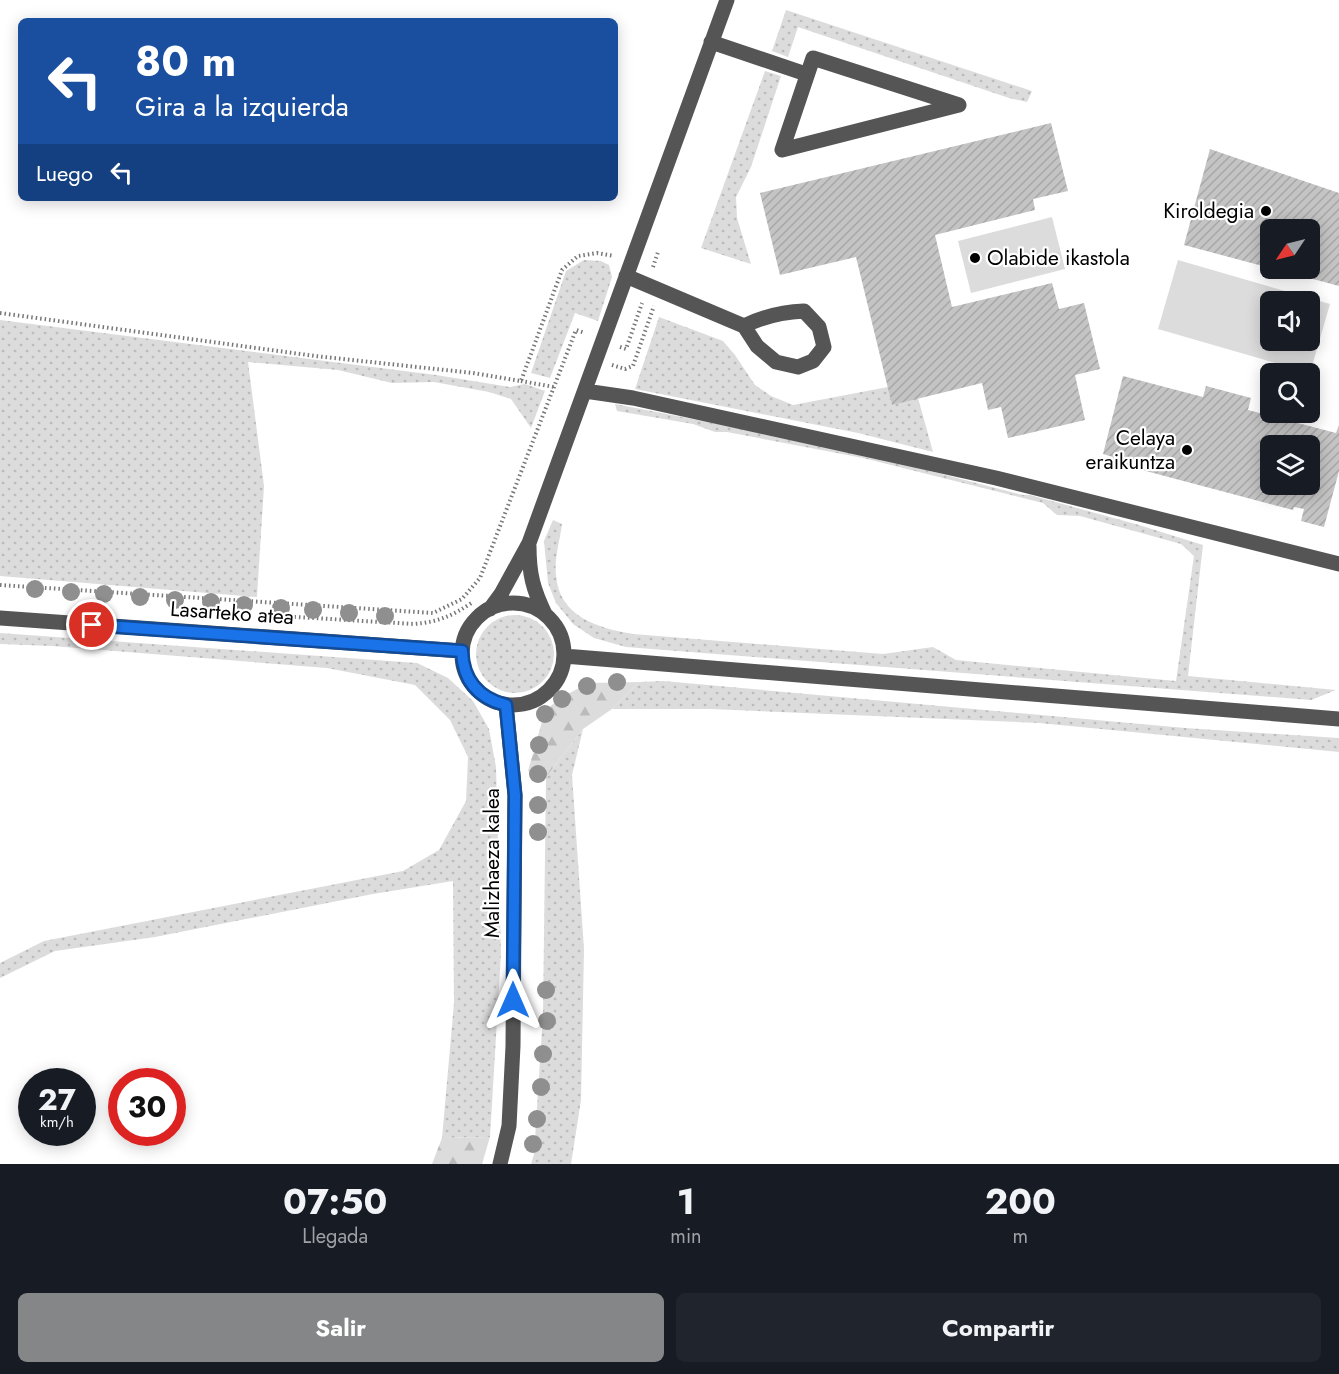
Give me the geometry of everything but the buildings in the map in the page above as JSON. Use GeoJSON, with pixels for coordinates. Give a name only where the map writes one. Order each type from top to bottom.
{"type":"FeatureCollection","features":[{"type":"Feature","properties":{"kind":"street"},"geometry":{"type":"LineString","coordinates":[[490,609],[501,594],[529,543],[726,0]]}},
{"type":"Feature","properties":{"kind":"street"},"geometry":{"type":"LineString","coordinates":[[711,42],[806,74]]}},
{"type":"Feature","properties":{"kind":"street"},"geometry":{"type":"LineString","coordinates":[[813,57],[959,105],[782,150],[806,74],[813,57]]}},
{"type":"Feature","properties":{"kind":"street"},"geometry":{"type":"LineString","coordinates":[[626,276],[744,326],[757,346],[776,362],[798,367],[813,361],[824,347],[819,327],[804,311],[765,316],[744,326]]}},
{"type":"Feature","properties":{"kind":"street"},"geometry":{"type":"LineString","coordinates":[[585,391],[633,398],[985,476],[1339,564]]}},
{"type":"Feature","properties":{"kind":"street"},"geometry":{"type":"LineString","coordinates":[[529,543],[529,570],[533,590],[544,614]]}},
{"type":"Feature","properties":{"kind":"street"},"geometry":{"type":"LineString","coordinates":[[515,603],[531,606],[544,614],[556,626],[562,641],[564,656],[557,680],[541,698],[524,704],[506,705],[483,696],[466,676],[463,663],[464,638],[470,626],[479,616],[502,604],[515,603]]}},
{"type":"Feature","properties":{"kind":"street","name":"Lasarteko atea"},"geometry":{"type":"LineString","coordinates":[[0,618],[462,651]]}},
{"type":"Feature","properties":{"kind":"street"},"geometry":{"type":"LineString","coordinates":[[564,656],[1339,719]]}},
{"type":"Feature","properties":{"kind":"street","name":"Malizhaeza kalea"},"geometry":{"type":"LineString","coordinates":[[500,1164],[509,1126],[513,1046],[515,795],[506,705]]}},
{"type":"Feature","properties":{"kind":"path"},"geometry":{"type":"LineString","coordinates":[[0,585],[433,613],[462,599],[480,578],[576,330],[626,349],[658,252]]}},
{"type":"Feature","properties":{"kind":"path"},"geometry":{"type":"LineString","coordinates":[[521,381],[562,270],[578,256],[597,253],[632,259]]}},
{"type":"Feature","properties":{"kind":"path"},"geometry":{"type":"LineString","coordinates":[[597,360],[626,369],[633,366],[654,306]]}},
{"type":"Feature","properties":{"kind":"path"},"geometry":{"type":"LineString","coordinates":[[0,313],[315,356],[473,373],[554,387]]}},
{"type":"Feature","properties":{"kind":"path"},"geometry":{"type":"LineString","coordinates":[[260,615],[414,624],[434,622],[456,613],[473,602],[479,594]]}},
{"type":"Feature","properties":{"kind":"green space"},"geometry":{"type":"Polygon","coordinates":[[[786,10],[1032,91],[1027,102],[1009,98],[798,27],[788,57],[772,51],[786,10]]]}},
{"type":"Feature","properties":{"kind":"green space"},"geometry":{"type":"Polygon","coordinates":[[[765,71],[781,76],[751,167],[736,197],[737,218],[751,264],[701,248],[765,71]]]}},
{"type":"Feature","properties":{"kind":"green space"},"geometry":{"type":"Polygon","coordinates":[[[1052,217],[1065,269],[971,293],[958,241],[1052,217]]]}},
{"type":"Feature","properties":{"kind":"green space"},"geometry":{"type":"Polygon","coordinates":[[[584,260],[601,261],[609,265],[612,277],[598,321],[575,313],[550,378],[531,373],[566,271],[584,260]]]}},
{"type":"Feature","properties":{"kind":"green space"},"geometry":{"type":"Polygon","coordinates":[[[1178,260],[1285,291],[1260,291],[1260,351],[1316,351],[1313,363],[1275,363],[1158,329],[1178,260]]]}},
{"type":"Feature","properties":{"kind":"green space"},"geometry":{"type":"Polygon","coordinates":[[[1320,301],[1330,304],[1320,338],[1320,301]]]}},
{"type":"Feature","properties":{"kind":"green space"},"geometry":{"type":"Polygon","coordinates":[[[659,317],[723,341],[755,385],[771,396],[793,405],[888,387],[892,404],[918,398],[933,452],[858,433],[635,389],[659,317]]]}},
{"type":"Feature","properties":{"kind":"green space"},"geometry":{"type":"Polygon","coordinates":[[[0,320],[436,375],[510,387],[525,384],[545,391],[531,428],[511,399],[489,392],[434,382],[392,383],[338,370],[248,362],[264,486],[257,597],[0,576],[0,320]]]}},
{"type":"Feature","properties":{"kind":"green space"},"geometry":{"type":"Polygon","coordinates":[[[615,404],[833,446],[1030,495],[1203,545],[1188,676],[1336,690],[1311,700],[626,647],[594,638],[573,624],[556,603],[548,583],[544,541],[553,520],[562,524],[556,556],[556,575],[564,601],[582,618],[607,628],[633,634],[883,654],[933,647],[956,660],[1176,681],[1194,556],[1181,544],[1080,516],[1057,515],[1043,503],[863,458],[727,432],[715,432],[693,424],[617,411],[615,404]]]}},
{"type":"Feature","properties":{"kind":"green space"},"geometry":{"type":"Polygon","coordinates":[[[507,615],[523,615],[537,621],[548,632],[554,646],[554,662],[548,676],[537,687],[523,693],[507,693],[493,687],[482,676],[476,662],[476,646],[482,632],[493,621],[507,615]]]}},
{"type":"Feature","properties":{"kind":"green space"},"geometry":{"type":"Polygon","coordinates":[[[0,633],[417,663],[448,678],[473,701],[489,729],[496,767],[501,953],[490,1137],[442,1138],[454,1003],[453,881],[373,894],[155,937],[55,951],[0,978],[0,963],[44,941],[403,871],[439,850],[466,801],[468,757],[450,720],[415,685],[327,668],[52,646],[0,644],[0,633]]]}},
{"type":"Feature","properties":{"kind":"green space"},"geometry":{"type":"Polygon","coordinates":[[[663,681],[1185,728],[1339,738],[1339,752],[1039,723],[711,709],[612,709],[639,682],[663,681]]]}},
{"type":"Feature","properties":{"kind":"green space"},"geometry":{"type":"Polygon","coordinates":[[[639,682],[612,709],[583,729],[546,777],[528,771],[545,711],[560,698],[589,683],[639,682]]]}},
{"type":"Feature","properties":{"kind":"green space"},"geometry":{"type":"Polygon","coordinates":[[[583,729],[572,775],[584,949],[581,1100],[571,1164],[531,1164],[534,1154],[543,1014],[546,777],[583,729]]]}},
{"type":"Feature","properties":{"kind":"green space"},"geometry":{"type":"Polygon","coordinates":[[[490,1137],[482,1164],[432,1164],[442,1138],[490,1137]]]}},
{"type":"Feature","properties":{"kind":"place","name":"Kiroldegia"},"geometry":{"type":"Point","coordinates":[1266,211]}},
{"type":"Feature","properties":{"kind":"place","name":"Olabide ikastola"},"geometry":{"type":"Point","coordinates":[975,258]}},
{"type":"Feature","properties":{"kind":"place","name":"Celaya eraikuntza"},"geometry":{"type":"Point","coordinates":[1187,450]}},
{"type":"Feature","properties":{"kind":"route"},"geometry":{"type":"LineString","coordinates":[[92,625],[462,651],[466,676],[473,687],[494,702],[506,705],[515,795],[513,1000]]}}]}
